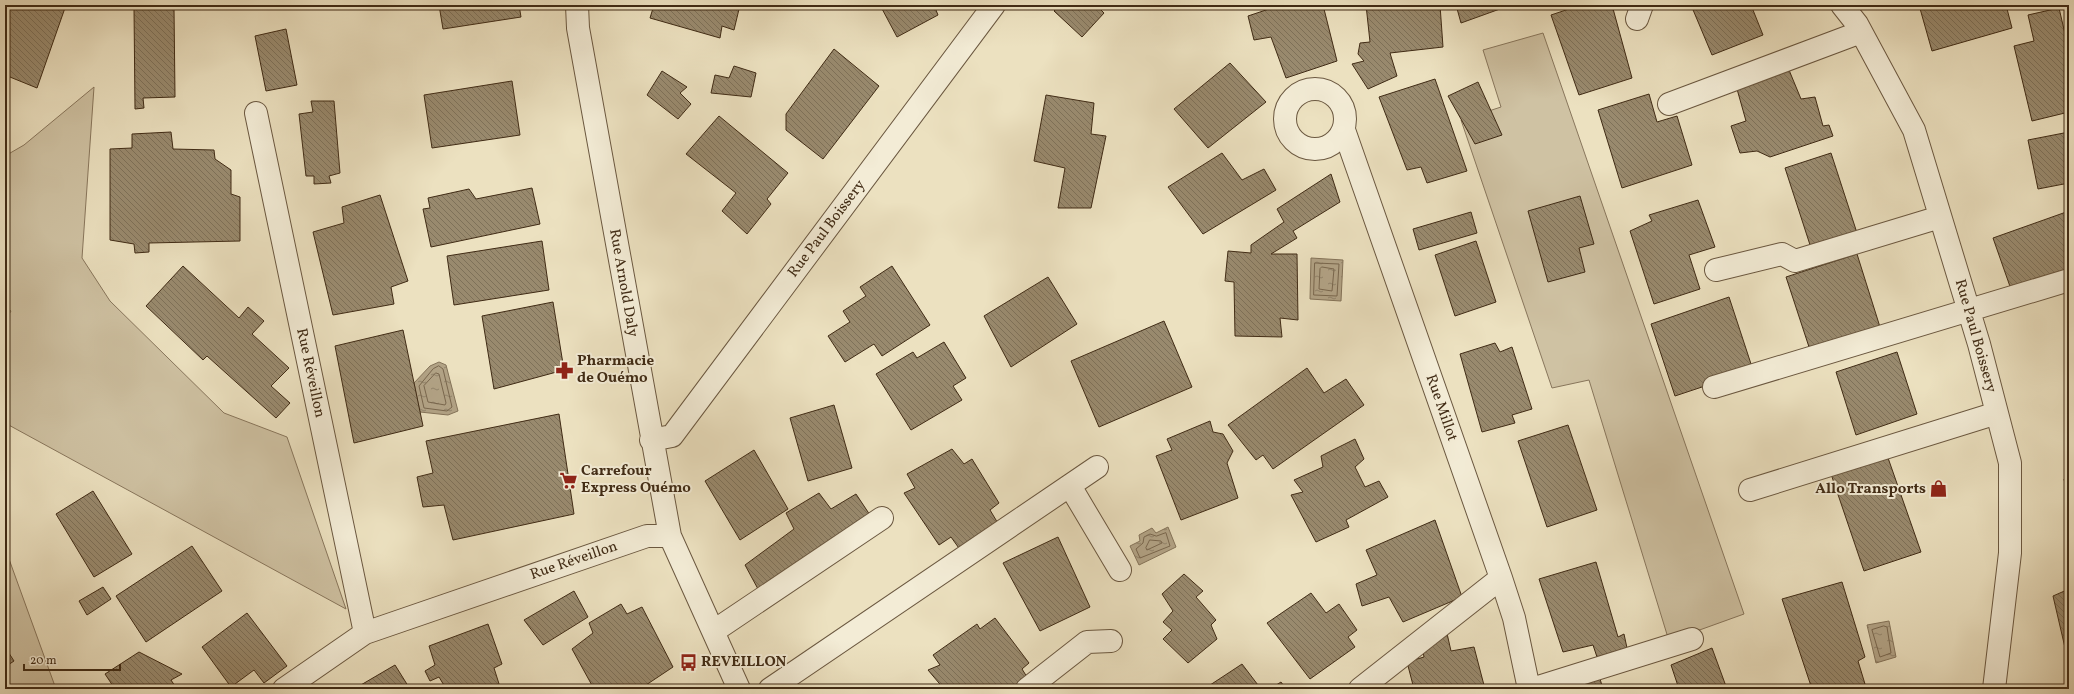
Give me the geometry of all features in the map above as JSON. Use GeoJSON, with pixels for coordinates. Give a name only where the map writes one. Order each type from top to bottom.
{"type":"FeatureCollection","features":[{"type":"Feature","properties":{"kind":"street","name":"Rue Arnold Daly"},"geometry":{"type":"LineString","coordinates":[[577,5],[579,36],[670,536],[739,689]]}},
{"type":"Feature","properties":{"kind":"street","name":"Rue Paul Boissery"},"geometry":{"type":"LineString","coordinates":[[652,440],[672,436],[994,5]]}},
{"type":"Feature","properties":{"kind":"street","name":"Rue Paul Boissery"},"geometry":{"type":"LineString","coordinates":[[1842,5],[1861,32],[1914,130],[1969,310],[2010,463],[2010,553],[1994,689]]}},
{"type":"Feature","properties":{"kind":"street"},"geometry":{"type":"LineString","coordinates":[[1669,104],[1861,32]]}},
{"type":"Feature","properties":{"kind":"street","name":"Rue Réveillon"},"geometry":{"type":"LineString","coordinates":[[256,113],[365,633]]}},
{"type":"Feature","properties":{"kind":"street","name":"Rue Millot"},"geometry":{"type":"LineString","coordinates":[[1344,130],[1501,578],[1514,618],[1530,689]]}},
{"type":"Feature","properties":{"kind":"street"},"geometry":{"type":"LineString","coordinates":[[1716,270],[1782,254],[1795,261],[1940,218]]}},
{"type":"Feature","properties":{"kind":"street"},"geometry":{"type":"LineString","coordinates":[[1714,387],[1764,374],[2069,280]]}},
{"type":"Feature","properties":{"kind":"street"},"geometry":{"type":"LineString","coordinates":[[1750,490],[1997,413]]}},
{"type":"Feature","properties":{"kind":"street"},"geometry":{"type":"LineString","coordinates":[[770,689],[1098,467]]}},
{"type":"Feature","properties":{"kind":"street"},"geometry":{"type":"LineString","coordinates":[[1070,486],[1120,570]]}},
{"type":"Feature","properties":{"kind":"street"},"geometry":{"type":"LineString","coordinates":[[714,631],[882,518]]}},
{"type":"Feature","properties":{"kind":"street","name":"Rue Réveillon"},"geometry":{"type":"LineString","coordinates":[[284,689],[365,633],[647,536],[670,536]]}},
{"type":"Feature","properties":{"kind":"street"},"geometry":{"type":"LineString","coordinates":[[1360,689],[1501,578]]}},
{"type":"Feature","properties":{"kind":"street"},"geometry":{"type":"LineString","coordinates":[[1530,689],[1692,639]]}},
{"type":"Feature","properties":{"kind":"street"},"geometry":{"type":"LineString","coordinates":[[1027,689],[1087,642],[1111,641]]}},
{"type":"Feature","properties":{"kind":"shaded area"},"geometry":{"type":"Polygon","coordinates":[[[1543,33],[1744,614],[1669,641],[1589,380],[1552,388],[1461,120],[1501,107],[1483,50],[1543,33]]]}},
{"type":"Feature","properties":{"kind":"shaded area"},"geometry":{"type":"Polygon","coordinates":[[[94,87],[82,258],[110,301],[224,413],[287,437],[346,609],[5,423],[5,321],[11,311],[5,307],[5,156],[24,145],[94,87]]]}},
{"type":"Feature","properties":{"kind":"shaded area"},"geometry":{"type":"Polygon","coordinates":[[[5,548],[56,689],[5,689],[5,548]]]}},
{"type":"Feature","properties":{"kind":"water"},"geometry":{"type":"Polygon","coordinates":[[[1311,258],[1343,260],[1341,301],[1310,299],[1311,258]]]}},
{"type":"Feature","properties":{"kind":"water"},"geometry":{"type":"Polygon","coordinates":[[[439,362],[446,365],[458,411],[448,415],[420,412],[414,383],[430,366],[439,362]]]}},
{"type":"Feature","properties":{"kind":"water"},"geometry":{"type":"Polygon","coordinates":[[[1168,527],[1176,547],[1139,565],[1130,546],[1140,541],[1139,535],[1152,528],[1156,533],[1168,527]]]}},
{"type":"Feature","properties":{"kind":"water"},"geometry":{"type":"Polygon","coordinates":[[[1889,621],[1896,657],[1876,663],[1867,625],[1889,621]]]}},
{"type":"Feature","properties":{"kind":"building"},"geometry":{"type":"Polygon","coordinates":[[[5,5],[66,5],[37,88],[5,75],[5,5]]]}},
{"type":"Feature","properties":{"kind":"building"},"geometry":{"type":"Polygon","coordinates":[[[439,5],[519,5],[521,17],[443,29],[439,5]]]}},
{"type":"Feature","properties":{"kind":"building"},"geometry":{"type":"Polygon","coordinates":[[[654,5],[740,5],[734,30],[722,26],[720,38],[650,18],[654,5]]]}},
{"type":"Feature","properties":{"kind":"building"},"geometry":{"type":"Polygon","coordinates":[[[880,5],[934,5],[938,15],[897,37],[880,5]]]}},
{"type":"Feature","properties":{"kind":"building"},"geometry":{"type":"Polygon","coordinates":[[[1060,5],[1096,5],[1104,13],[1082,37],[1054,11],[1060,5]]]}},
{"type":"Feature","properties":{"kind":"building"},"geometry":{"type":"Polygon","coordinates":[[[1281,5],[1323,5],[1337,61],[1286,78],[1271,37],[1254,40],[1248,16],[1281,5]]]}},
{"type":"Feature","properties":{"kind":"building"},"geometry":{"type":"Polygon","coordinates":[[[1366,5],[1440,5],[1443,47],[1390,53],[1397,76],[1368,89],[1352,64],[1364,61],[1358,54],[1360,43],[1370,42],[1366,5]]]}},
{"type":"Feature","properties":{"kind":"building"},"geometry":{"type":"Polygon","coordinates":[[[1456,5],[1511,5],[1461,23],[1456,5]]]}},
{"type":"Feature","properties":{"kind":"building"},"geometry":{"type":"Polygon","coordinates":[[[1581,5],[1612,5],[1632,78],[1579,95],[1551,15],[1581,5]]]}},
{"type":"Feature","properties":{"kind":"building"},"geometry":{"type":"Polygon","coordinates":[[[1691,5],[1751,5],[1763,35],[1712,55],[1691,5]]]}},
{"type":"Feature","properties":{"kind":"building"},"geometry":{"type":"Polygon","coordinates":[[[1919,5],[2006,5],[2012,28],[1932,51],[1919,5]]]}},
{"type":"Feature","properties":{"kind":"building"},"geometry":{"type":"Polygon","coordinates":[[[134,8],[174,8],[175,97],[143,98],[144,108],[135,109],[134,8]]]}},
{"type":"Feature","properties":{"kind":"building"},"geometry":{"type":"Polygon","coordinates":[[[2059,8],[2069,51],[2069,112],[2032,121],[2014,46],[2034,41],[2028,15],[2059,8]]]}},
{"type":"Feature","properties":{"kind":"building"},"geometry":{"type":"Polygon","coordinates":[[[286,29],[297,85],[266,91],[255,36],[286,29]]]}},
{"type":"Feature","properties":{"kind":"building"},"geometry":{"type":"Polygon","coordinates":[[[834,49],[879,86],[823,159],[786,130],[786,114],[834,49]]]}},
{"type":"Feature","properties":{"kind":"building"},"geometry":{"type":"Polygon","coordinates":[[[1230,63],[1266,102],[1208,148],[1174,109],[1230,63]]]}},
{"type":"Feature","properties":{"kind":"building"},"geometry":{"type":"Polygon","coordinates":[[[734,66],[756,73],[751,97],[711,93],[715,75],[729,78],[734,66]]]}},
{"type":"Feature","properties":{"kind":"building"},"geometry":{"type":"Polygon","coordinates":[[[1789,70],[1801,99],[1815,97],[1823,126],[1829,125],[1833,136],[1770,157],[1757,151],[1740,153],[1731,126],[1746,121],[1737,89],[1789,70]]]}},
{"type":"Feature","properties":{"kind":"building"},"geometry":{"type":"Polygon","coordinates":[[[662,71],[687,87],[680,93],[691,104],[678,119],[647,95],[662,71]]]}},
{"type":"Feature","properties":{"kind":"building"},"geometry":{"type":"Polygon","coordinates":[[[1435,79],[1467,171],[1427,183],[1421,167],[1407,170],[1379,97],[1435,79]]]}},
{"type":"Feature","properties":{"kind":"building"},"geometry":{"type":"Polygon","coordinates":[[[512,81],[520,135],[432,148],[424,95],[512,81]]]}},
{"type":"Feature","properties":{"kind":"building"},"geometry":{"type":"Polygon","coordinates":[[[1478,82],[1502,135],[1475,144],[1448,96],[1478,82]]]}},
{"type":"Feature","properties":{"kind":"building"},"geometry":{"type":"Polygon","coordinates":[[[1649,94],[1657,122],[1677,116],[1692,165],[1622,188],[1598,110],[1649,94]]]}},
{"type":"Feature","properties":{"kind":"building"},"geometry":{"type":"Polygon","coordinates":[[[1046,95],[1094,103],[1091,134],[1106,136],[1091,208],[1058,208],[1065,168],[1034,161],[1046,95]]]}},
{"type":"Feature","properties":{"kind":"building"},"geometry":{"type":"Polygon","coordinates":[[[311,101],[334,101],[340,173],[329,176],[331,183],[314,184],[314,176],[306,176],[299,114],[313,112],[311,101]]]}},
{"type":"Feature","properties":{"kind":"building"},"geometry":{"type":"Polygon","coordinates":[[[719,116],[788,173],[767,199],[771,204],[747,234],[722,211],[736,193],[686,154],[719,116]]]}},
{"type":"Feature","properties":{"kind":"building"},"geometry":{"type":"Polygon","coordinates":[[[171,132],[173,149],[214,150],[215,159],[231,170],[231,194],[240,197],[240,241],[149,243],[149,252],[135,253],[134,244],[110,240],[110,149],[132,148],[132,134],[171,132]]]}},
{"type":"Feature","properties":{"kind":"building"},"geometry":{"type":"Polygon","coordinates":[[[2069,132],[2069,183],[2038,189],[2028,140],[2069,132]]]}},
{"type":"Feature","properties":{"kind":"building"},"geometry":{"type":"Polygon","coordinates":[[[1222,153],[1242,180],[1264,169],[1276,190],[1203,234],[1168,187],[1222,153]]]}},
{"type":"Feature","properties":{"kind":"building"},"geometry":{"type":"Polygon","coordinates":[[[1831,153],[1858,236],[1812,251],[1785,168],[1831,153]]]}},
{"type":"Feature","properties":{"kind":"building"},"geometry":{"type":"Polygon","coordinates":[[[1331,174],[1340,202],[1293,231],[1297,238],[1271,254],[1297,254],[1298,320],[1280,318],[1282,337],[1235,336],[1234,282],[1225,281],[1228,251],[1251,253],[1251,245],[1284,222],[1277,209],[1331,174]]]}},
{"type":"Feature","properties":{"kind":"building"},"geometry":{"type":"Polygon","coordinates":[[[532,188],[540,224],[431,247],[423,209],[430,208],[428,198],[469,189],[476,199],[532,188]]]}},
{"type":"Feature","properties":{"kind":"building"},"geometry":{"type":"Polygon","coordinates":[[[380,195],[408,281],[391,287],[394,304],[333,315],[313,232],[344,223],[342,207],[380,195]]]}},
{"type":"Feature","properties":{"kind":"building"},"geometry":{"type":"Polygon","coordinates":[[[1580,196],[1594,244],[1579,248],[1585,272],[1548,282],[1528,211],[1580,196]]]}},
{"type":"Feature","properties":{"kind":"building"},"geometry":{"type":"Polygon","coordinates":[[[1698,200],[1715,247],[1689,255],[1700,289],[1654,304],[1630,231],[1652,221],[1649,215],[1698,200]]]}},
{"type":"Feature","properties":{"kind":"building"},"geometry":{"type":"Polygon","coordinates":[[[2069,211],[2069,276],[2013,295],[1993,238],[2069,211]]]}},
{"type":"Feature","properties":{"kind":"building"},"geometry":{"type":"Polygon","coordinates":[[[1471,212],[1477,233],[1419,250],[1413,229],[1471,212]]]}},
{"type":"Feature","properties":{"kind":"building"},"geometry":{"type":"Polygon","coordinates":[[[542,241],[549,290],[454,305],[447,256],[542,241]]]}},
{"type":"Feature","properties":{"kind":"building"},"geometry":{"type":"Polygon","coordinates":[[[1476,241],[1496,302],[1455,316],[1435,255],[1476,241]]]}},
{"type":"Feature","properties":{"kind":"building"},"geometry":{"type":"Polygon","coordinates":[[[1857,254],[1880,327],[1810,350],[1786,277],[1857,254]]]}},
{"type":"Feature","properties":{"kind":"building"},"geometry":{"type":"Polygon","coordinates":[[[183,266],[239,318],[248,307],[264,321],[252,334],[289,368],[271,386],[290,403],[276,418],[207,356],[203,360],[146,306],[183,266]]]}},
{"type":"Feature","properties":{"kind":"building"},"geometry":{"type":"Polygon","coordinates":[[[892,266],[930,325],[882,356],[874,344],[845,362],[828,336],[850,322],[843,311],[866,296],[860,287],[892,266]]]}},
{"type":"Feature","properties":{"kind":"building"},"geometry":{"type":"Polygon","coordinates":[[[1048,277],[1077,324],[1011,367],[984,316],[1048,277]]]}},
{"type":"Feature","properties":{"kind":"building"},"geometry":{"type":"Polygon","coordinates":[[[1729,297],[1753,370],[1675,396],[1651,324],[1729,297]]]}},
{"type":"Feature","properties":{"kind":"building"},"geometry":{"type":"Polygon","coordinates":[[[553,302],[564,370],[494,389],[482,316],[553,302]]]}},
{"type":"Feature","properties":{"kind":"building"},"geometry":{"type":"Polygon","coordinates":[[[1164,321],[1192,387],[1099,427],[1071,361],[1164,321]]]}},
{"type":"Feature","properties":{"kind":"building"},"geometry":{"type":"Polygon","coordinates":[[[403,330],[423,426],[354,443],[335,346],[403,330]]]}},
{"type":"Feature","properties":{"kind":"building"},"geometry":{"type":"Polygon","coordinates":[[[944,342],[966,378],[953,386],[962,400],[911,430],[876,374],[913,352],[917,358],[944,342]]]}},
{"type":"Feature","properties":{"kind":"building"},"geometry":{"type":"Polygon","coordinates":[[[1495,343],[1500,352],[1512,347],[1532,409],[1512,415],[1515,423],[1482,432],[1460,354],[1495,343]]]}},
{"type":"Feature","properties":{"kind":"building"},"geometry":{"type":"Polygon","coordinates":[[[1897,352],[1917,414],[1856,435],[1836,372],[1897,352]]]}},
{"type":"Feature","properties":{"kind":"building"},"geometry":{"type":"Polygon","coordinates":[[[1307,368],[1324,393],[1346,379],[1364,405],[1273,469],[1263,455],[1256,460],[1228,425],[1307,368]]]}},
{"type":"Feature","properties":{"kind":"building"},"geometry":{"type":"Polygon","coordinates":[[[834,405],[852,468],[808,481],[790,418],[834,405]]]}},
{"type":"Feature","properties":{"kind":"building"},"geometry":{"type":"Polygon","coordinates":[[[559,414],[574,514],[453,540],[444,505],[423,507],[417,477],[433,473],[426,441],[559,414]]]}},
{"type":"Feature","properties":{"kind":"building"},"geometry":{"type":"Polygon","coordinates":[[[1210,421],[1213,432],[1223,434],[1233,451],[1227,463],[1238,498],[1181,520],[1156,456],[1172,450],[1167,439],[1210,421]]]}},
{"type":"Feature","properties":{"kind":"building"},"geometry":{"type":"Polygon","coordinates":[[[1568,425],[1597,510],[1547,527],[1518,441],[1568,425]]]}},
{"type":"Feature","properties":{"kind":"building"},"geometry":{"type":"Polygon","coordinates":[[[1355,439],[1364,459],[1355,467],[1365,487],[1379,481],[1388,497],[1346,520],[1349,527],[1316,542],[1291,495],[1303,492],[1294,480],[1323,467],[1321,456],[1355,439]]]}},
{"type":"Feature","properties":{"kind":"building"},"geometry":{"type":"Polygon","coordinates":[[[952,449],[964,464],[972,459],[999,503],[990,510],[999,525],[961,551],[951,537],[939,545],[904,493],[915,488],[907,474],[952,449]]]}},
{"type":"Feature","properties":{"kind":"building"},"geometry":{"type":"Polygon","coordinates":[[[754,450],[788,509],[740,540],[705,481],[754,450]]]}},
{"type":"Feature","properties":{"kind":"building"},"geometry":{"type":"Polygon","coordinates":[[[1887,455],[1921,552],[1864,571],[1831,474],[1887,455]]]}},
{"type":"Feature","properties":{"kind":"building"},"geometry":{"type":"Polygon","coordinates":[[[2069,478],[2069,502],[2064,479],[2069,478]]]}},
{"type":"Feature","properties":{"kind":"building"},"geometry":{"type":"Polygon","coordinates":[[[93,491],[132,554],[94,577],[56,514],[93,491]]]}},
{"type":"Feature","properties":{"kind":"building"},"geometry":{"type":"Polygon","coordinates":[[[819,493],[831,509],[856,494],[872,518],[758,589],[745,565],[794,529],[786,513],[819,493]]]}},
{"type":"Feature","properties":{"kind":"building"},"geometry":{"type":"Polygon","coordinates":[[[1435,520],[1462,597],[1403,622],[1389,597],[1362,606],[1356,584],[1377,575],[1366,550],[1435,520]]]}},
{"type":"Feature","properties":{"kind":"building"},"geometry":{"type":"Polygon","coordinates":[[[1058,537],[1090,607],[1040,631],[1003,563],[1058,537]]]}},
{"type":"Feature","properties":{"kind":"building"},"geometry":{"type":"Polygon","coordinates":[[[192,546],[222,591],[146,642],[116,596],[192,546]]]}},
{"type":"Feature","properties":{"kind":"building"},"geometry":{"type":"Polygon","coordinates":[[[1596,562],[1618,637],[1624,634],[1627,648],[1597,657],[1593,645],[1563,652],[1539,579],[1596,562]]]}},
{"type":"Feature","properties":{"kind":"building"},"geometry":{"type":"Polygon","coordinates":[[[1184,574],[1203,591],[1196,597],[1216,620],[1211,625],[1217,639],[1188,663],[1163,639],[1172,630],[1163,622],[1173,611],[1162,594],[1184,574]]]}},
{"type":"Feature","properties":{"kind":"building"},"geometry":{"type":"Polygon","coordinates":[[[1842,582],[1865,657],[1858,661],[1865,684],[1851,689],[1824,689],[1824,687],[1812,689],[1782,599],[1842,582]]]}},
{"type":"Feature","properties":{"kind":"building"},"geometry":{"type":"Polygon","coordinates":[[[103,587],[111,599],[87,615],[79,601],[103,587]]]}},
{"type":"Feature","properties":{"kind":"building"},"geometry":{"type":"Polygon","coordinates":[[[2069,589],[2069,665],[2053,596],[2069,589]]]}},
{"type":"Feature","properties":{"kind":"building"},"geometry":{"type":"Polygon","coordinates":[[[574,591],[588,617],[543,645],[524,620],[574,591]]]}},
{"type":"Feature","properties":{"kind":"building"},"geometry":{"type":"Polygon","coordinates":[[[1311,593],[1326,613],[1339,604],[1357,630],[1348,637],[1355,647],[1310,679],[1267,623],[1311,593]]]}},
{"type":"Feature","properties":{"kind":"building"},"geometry":{"type":"Polygon","coordinates":[[[621,604],[627,614],[642,607],[673,667],[640,689],[594,689],[572,649],[593,633],[589,623],[621,604]]]}},
{"type":"Feature","properties":{"kind":"building"},"geometry":{"type":"Polygon","coordinates":[[[247,613],[287,666],[264,683],[254,670],[231,687],[202,647],[247,613]]]}},
{"type":"Feature","properties":{"kind":"building"},"geometry":{"type":"Polygon","coordinates":[[[995,618],[1029,663],[1022,669],[1027,677],[1011,689],[944,689],[928,670],[940,665],[933,655],[977,624],[980,629],[995,618]]]}},
{"type":"Feature","properties":{"kind":"building"},"geometry":{"type":"Polygon","coordinates":[[[488,624],[502,664],[494,668],[500,687],[495,689],[441,689],[445,687],[439,677],[430,681],[425,671],[435,665],[429,646],[488,624]]]}},
{"type":"Feature","properties":{"kind":"building"},"geometry":{"type":"Polygon","coordinates":[[[1446,629],[1451,651],[1474,647],[1485,689],[1414,689],[1407,662],[1424,657],[1422,647],[1446,629]]]}},
{"type":"Feature","properties":{"kind":"building"},"geometry":{"type":"Polygon","coordinates":[[[5,647],[14,661],[5,667],[5,647]]]}},
{"type":"Feature","properties":{"kind":"building"},"geometry":{"type":"Polygon","coordinates":[[[1712,648],[1727,689],[1679,689],[1671,665],[1712,648]]]}},
{"type":"Feature","properties":{"kind":"building"},"geometry":{"type":"Polygon","coordinates":[[[139,652],[182,674],[171,680],[177,689],[115,689],[105,674],[139,652]]]}},
{"type":"Feature","properties":{"kind":"building"},"geometry":{"type":"Polygon","coordinates":[[[1242,664],[1261,689],[1204,689],[1236,668],[1242,664]]]}},
{"type":"Feature","properties":{"kind":"building"},"geometry":{"type":"Polygon","coordinates":[[[395,665],[410,689],[354,689],[395,665]]]}},
{"type":"Feature","properties":{"kind":"building"},"geometry":{"type":"Polygon","coordinates":[[[1598,672],[1603,689],[1562,689],[1598,672]]]}},
{"type":"Feature","properties":{"kind":"building"},"geometry":{"type":"Polygon","coordinates":[[[1281,682],[1286,689],[1270,689],[1281,682]]]}},
{"type":"Feature","properties":{"kind":"place","name":"Pharmacie de Ouémo"},"geometry":{"type":"Point","coordinates":[564,370]}},
{"type":"Feature","properties":{"kind":"place","name":"Carrefour Express Ouémo"},"geometry":{"type":"Point","coordinates":[568,480]}},
{"type":"Feature","properties":{"kind":"place","name":"Allo Transports"},"geometry":{"type":"Point","coordinates":[1939,489]}},
{"type":"Feature","properties":{"kind":"place","name":"REVEILLON"},"geometry":{"type":"Point","coordinates":[688,662]}}]}
